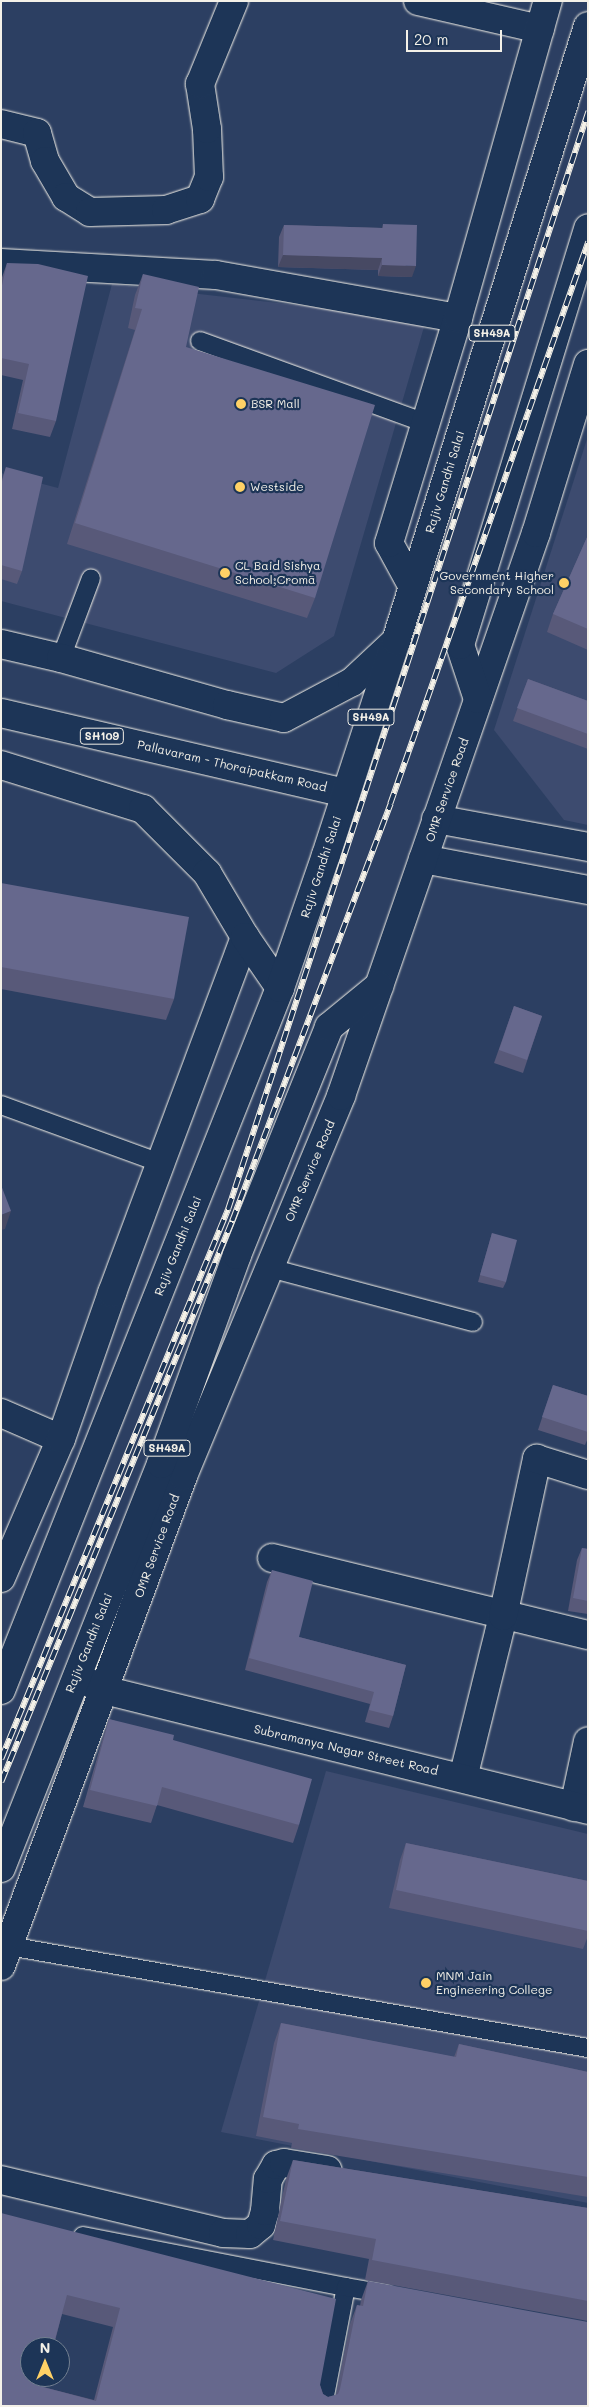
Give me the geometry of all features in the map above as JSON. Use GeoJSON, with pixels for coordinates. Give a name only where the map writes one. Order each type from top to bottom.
{"type":"FeatureCollection","features":[{"type":"Feature","properties":{"kind":"street"},"geometry":{"type":"LineString","coordinates":[[1,124],[37,133],[45,161],[66,197],[90,212],[166,210],[200,200],[209,177],[207,129],[200,84],[234,1]]}},
{"type":"Feature","properties":{"kind":"street"},"geometry":{"type":"LineString","coordinates":[[418,1],[540,29]]}},
{"type":"Feature","properties":{"kind":"street"},"geometry":{"type":"LineString","coordinates":[[413,587],[389,543],[458,318],[548,1]]}},
{"type":"Feature","properties":{"kind":"street","name":"Rajiv Gandhi Salai"},"geometry":{"type":"LineString","coordinates":[[1,1690],[280,988],[396,641],[588,26]]}},
{"type":"Feature","properties":{"kind":"street"},"geometry":{"type":"LineString","coordinates":[[478,700],[460,645],[588,228]]}},
{"type":"Feature","properties":{"kind":"street"},"geometry":{"type":"LineString","coordinates":[[1,264],[216,275],[458,318]]}},
{"type":"Feature","properties":{"kind":"street","name":"OMR Service Road"},"geometry":{"type":"LineString","coordinates":[[5,1956],[183,1476],[341,1096],[536,533],[580,419],[588,364]]}},
{"type":"Feature","properties":{"kind":"street"},"geometry":{"type":"LineString","coordinates":[[1,644],[61,658],[227,705],[284,718],[352,682],[396,641]]}},
{"type":"Feature","properties":{"kind":"street","name":"Pallavaram - Thoraipakkam Road"},"geometry":{"type":"LineString","coordinates":[[1,713],[346,793]]}},
{"type":"Feature","properties":{"kind":"street"},"geometry":{"type":"LineString","coordinates":[[1,764],[144,809],[207,873],[245,937],[280,988]]}},
{"type":"Feature","properties":{"kind":"street"},"geometry":{"type":"LineString","coordinates":[[436,819],[588,847]]}},
{"type":"Feature","properties":{"kind":"street"},"geometry":{"type":"LineString","coordinates":[[423,859],[588,890]]}},
{"type":"Feature","properties":{"kind":"street"},"geometry":{"type":"LineString","coordinates":[[1,1578],[61,1439],[160,1163],[245,937]]}},
{"type":"Feature","properties":{"kind":"street","name":"Rajiv Gandhi Salai"},"geometry":{"type":"LineString","coordinates":[[1,1868],[161,1464],[236,1255],[329,1027],[379,986]]}},
{"type":"Feature","properties":{"kind":"street"},"geometry":{"type":"LineString","coordinates":[[1,1413],[61,1439]]}},
{"type":"Feature","properties":{"kind":"street"},"geometry":{"type":"LineString","coordinates":[[464,1778],[503,1616],[537,1459],[588,1475]]}},
{"type":"Feature","properties":{"kind":"street"},"geometry":{"type":"LineString","coordinates":[[272,1558],[503,1616],[588,1635]]}},
{"type":"Feature","properties":{"kind":"street","name":"Subramanya Nagar Street Road"},"geometry":{"type":"LineString","coordinates":[[76,1676],[104,1690],[581,1808]]}},
{"type":"Feature","properties":{"kind":"street"},"geometry":{"type":"LineString","coordinates":[[581,1808],[588,1741]]}},
{"type":"Feature","properties":{"kind":"street"},"geometry":{"type":"LineString","coordinates":[[1,2180],[223,2233],[250,2234],[261,2224],[265,2211],[268,2179],[276,2165],[284,2163],[352,2175]]}},
{"type":"Feature","properties":{"kind":"lane"},"geometry":{"type":"LineString","coordinates":[[200,341],[425,423]]}},
{"type":"Feature","properties":{"kind":"lane"},"geometry":{"type":"LineString","coordinates":[[61,658],[91,578]]}},
{"type":"Feature","properties":{"kind":"lane"},"geometry":{"type":"LineString","coordinates":[[1,1105],[160,1163]]}},
{"type":"Feature","properties":{"kind":"lane"},"geometry":{"type":"LineString","coordinates":[[270,1268],[473,1322]]}},
{"type":"Feature","properties":{"kind":"lane"},"geometry":{"type":"LineString","coordinates":[[5,1956],[588,2048]]}},
{"type":"Feature","properties":{"kind":"lane"},"geometry":{"type":"LineString","coordinates":[[68,2233],[404,2298]]}},
{"type":"Feature","properties":{"kind":"lane"},"geometry":{"type":"LineString","coordinates":[[323,2406],[346,2287]]}},
{"type":"Feature","properties":{"kind":"shaded area","name":"BSR Mall"},"geometry":{"type":"Polygon","coordinates":[[[112,284],[426,320],[334,636],[276,673],[1,601],[1,473],[58,488],[112,284]]]}},
{"type":"Feature","properties":{"kind":"shaded area","name":"Government Higher Secondary School"},"geometry":{"type":"Polygon","coordinates":[[[588,436],[588,825],[564,820],[494,730],[588,436]]]}},
{"type":"Feature","properties":{"kind":"shaded area","name":"MNM Jain Engineering College"},"geometry":{"type":"Polygon","coordinates":[[[326,1771],[588,1834],[588,2203],[221,2132],[326,1771]]]}},
{"type":"Feature","properties":{"kind":"building"},"geometry":{"type":"Polygon","coordinates":[[[383,224],[417,225],[416,266],[382,265],[382,258],[283,255],[284,225],[383,228],[383,224]]]}},
{"type":"Feature","properties":{"kind":"building"},"geometry":{"type":"Polygon","coordinates":[[[7,263],[38,264],[88,276],[56,421],[18,413],[29,364],[1,358],[1,290],[7,263]]]}},
{"type":"Feature","properties":{"kind":"building"},"geometry":{"type":"Polygon","coordinates":[[[143,274],[199,287],[186,347],[375,405],[315,598],[75,523],[142,309],[135,308],[143,274]]]}},
{"type":"Feature","properties":{"kind":"building"},"geometry":{"type":"Polygon","coordinates":[[[6,467],[43,477],[22,571],[1,565],[1,485],[6,467]]]}},
{"type":"Feature","properties":{"kind":"building"},"geometry":{"type":"Polygon","coordinates":[[[588,535],[588,629],[553,614],[588,535]]]}},
{"type":"Feature","properties":{"kind":"building"},"geometry":{"type":"Polygon","coordinates":[[[528,679],[588,701],[588,734],[517,708],[528,679]]]}},
{"type":"Feature","properties":{"kind":"building"},"geometry":{"type":"Polygon","coordinates":[[[1,883],[189,917],[174,999],[1,967],[1,883]]]}},
{"type":"Feature","properties":{"kind":"building"},"geometry":{"type":"Polygon","coordinates":[[[514,1006],[542,1016],[527,1060],[499,1050],[514,1006]]]}},
{"type":"Feature","properties":{"kind":"building"},"geometry":{"type":"Polygon","coordinates":[[[1,1185],[11,1211],[1,1215],[1,1185]]]}},
{"type":"Feature","properties":{"kind":"building"},"geometry":{"type":"Polygon","coordinates":[[[492,1233],[517,1240],[506,1282],[480,1275],[492,1233]]]}},
{"type":"Feature","properties":{"kind":"building"},"geometry":{"type":"Polygon","coordinates":[[[553,1385],[588,1396],[588,1432],[542,1417],[553,1385]]]}},
{"type":"Feature","properties":{"kind":"building"},"geometry":{"type":"Polygon","coordinates":[[[582,1548],[588,1549],[588,1601],[573,1598],[582,1548]]]}},
{"type":"Feature","properties":{"kind":"building"},"geometry":{"type":"Polygon","coordinates":[[[272,1570],[313,1581],[299,1637],[406,1665],[393,1716],[369,1710],[374,1692],[249,1658],[272,1570]]]}},
{"type":"Feature","properties":{"kind":"building"},"geometry":{"type":"Polygon","coordinates":[[[109,1719],[174,1735],[173,1740],[312,1779],[299,1825],[162,1787],[157,1806],[90,1790],[109,1719]]]}},
{"type":"Feature","properties":{"kind":"building"},"geometry":{"type":"Polygon","coordinates":[[[406,1843],[588,1881],[588,1931],[396,1890],[406,1843]]]}},
{"type":"Feature","properties":{"kind":"building"},"geometry":{"type":"Polygon","coordinates":[[[281,2023],[456,2057],[459,2044],[588,2072],[588,2177],[298,2129],[299,2124],[263,2117],[281,2023]]]}},
{"type":"Feature","properties":{"kind":"building"},"geometry":{"type":"Polygon","coordinates":[[[293,2160],[588,2208],[588,2301],[372,2260],[376,2239],[280,2221],[293,2160]]]}},
{"type":"Feature","properties":{"kind":"building"},"geometry":{"type":"Polygon","coordinates":[[[1,2213],[336,2299],[320,2385],[323,2394],[328,2397],[338,2394],[340,2389],[357,2305],[363,2306],[368,2281],[588,2322],[588,2406],[1,2406],[1,2213]]]}},
{"type":"Feature","properties":{"kind":"railway"},"geometry":{"type":"LineString","coordinates":[[1,1759],[228,1209],[588,112]]}},
{"type":"Feature","properties":{"kind":"railway"},"geometry":{"type":"LineString","coordinates":[[1,1782],[232,1221],[390,804],[588,242]]}},
{"type":"Feature","properties":{"kind":"place","name":"BSR Mall"},"geometry":{"type":"Point","coordinates":[241,404]}},
{"type":"Feature","properties":{"kind":"place","name":"Westside"},"geometry":{"type":"Point","coordinates":[240,487]}},
{"type":"Feature","properties":{"kind":"place","name":"CL Baid Sishya School;Cromā"},"geometry":{"type":"Point","coordinates":[225,573]}},
{"type":"Feature","properties":{"kind":"place","name":"Government Higher Secondary School"},"geometry":{"type":"Point","coordinates":[564,583]}},
{"type":"Feature","properties":{"kind":"place","name":"MNM Jain Engineering College"},"geometry":{"type":"Point","coordinates":[426,1983]}}]}
